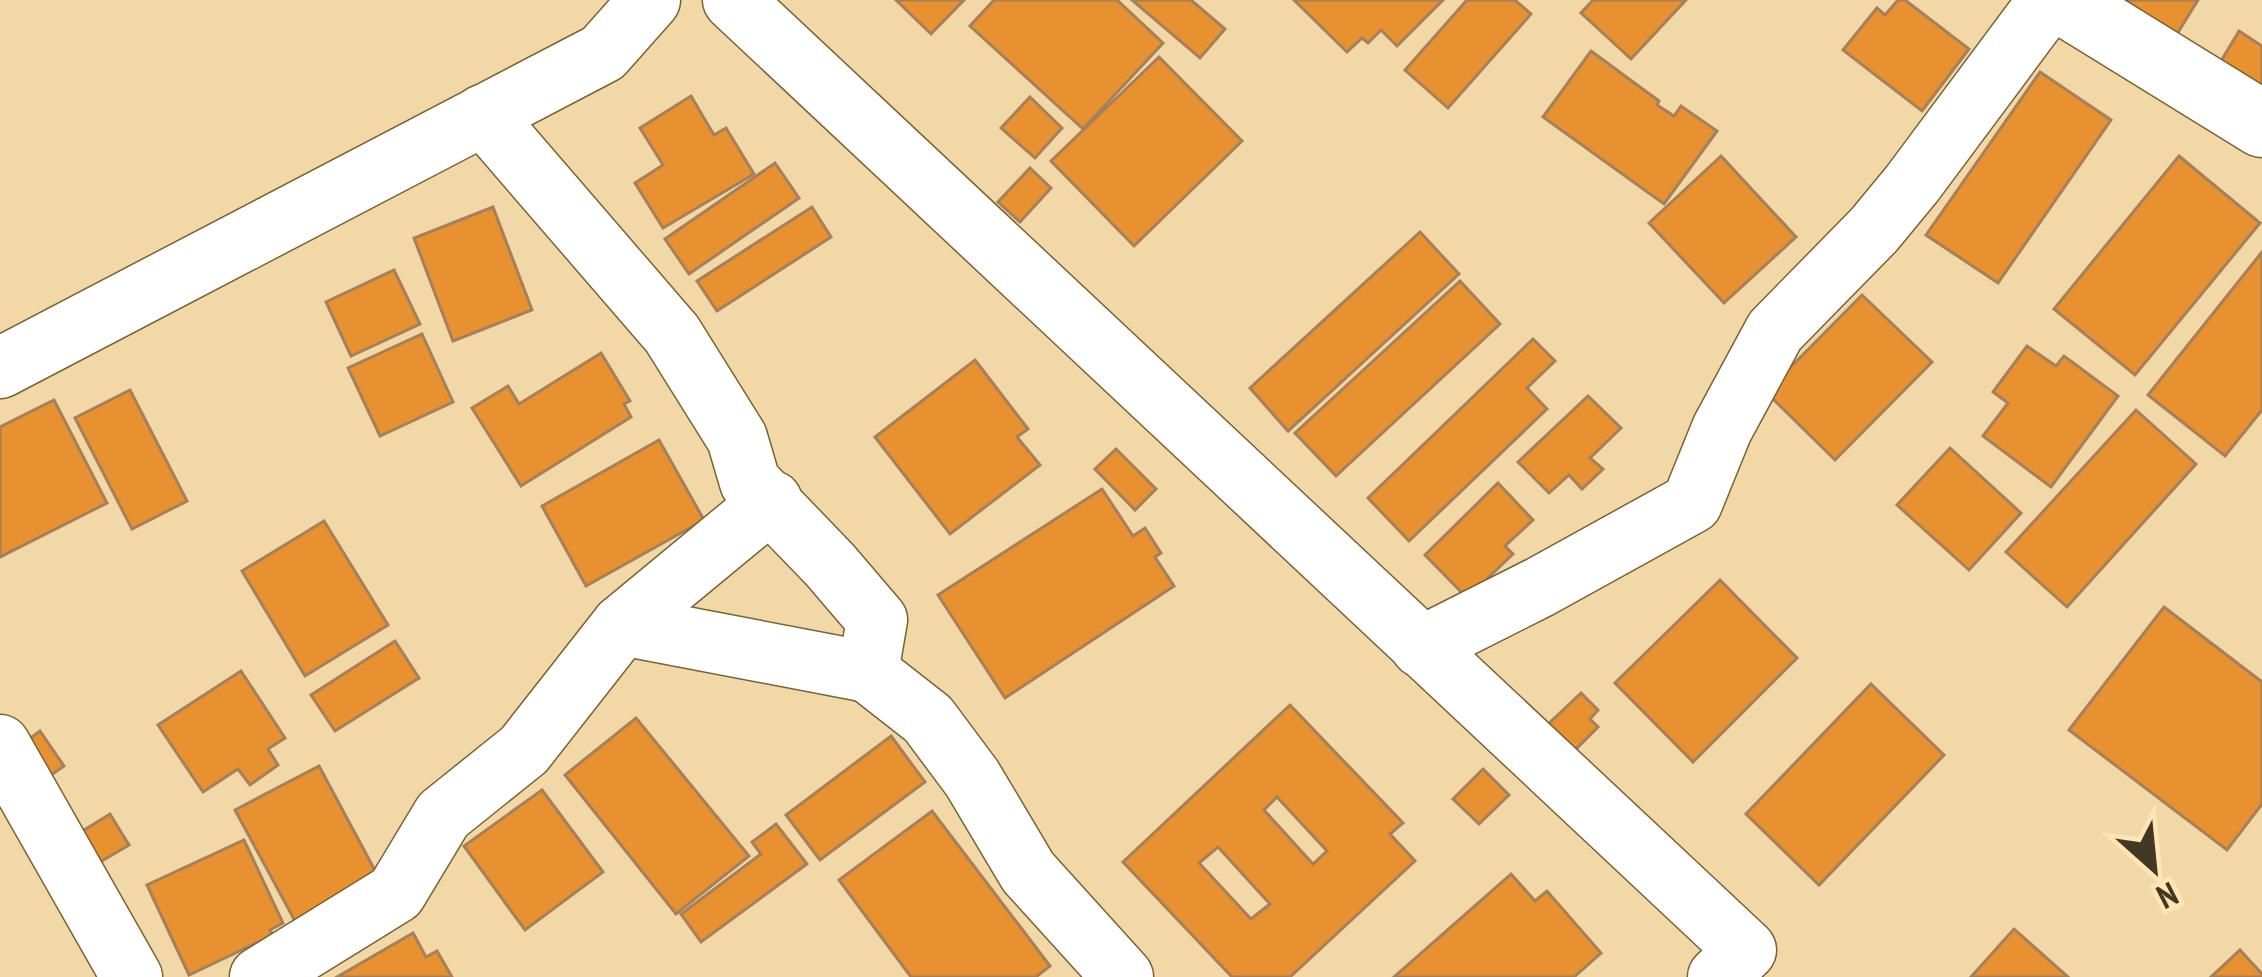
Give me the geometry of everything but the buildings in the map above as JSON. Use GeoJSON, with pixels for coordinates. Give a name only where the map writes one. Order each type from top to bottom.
{"type":"FeatureCollection","features":[{"type":"Feature","properties":{"kind":"street"},"geometry":{"type":"LineString","coordinates":[[0,368],[603,53],[650,0]]}},
{"type":"Feature","properties":{"kind":"street"},"geometry":{"type":"LineString","coordinates":[[733,0],[1421,647],[1750,968]]}},
{"type":"Feature","properties":{"kind":"street"},"geometry":{"type":"LineString","coordinates":[[1421,647],[1692,503],[1722,429],[1775,331],[1874,230],[2049,0]]}},
{"type":"Feature","properties":{"kind":"street"},"geometry":{"type":"LineString","coordinates":[[2061,0],[2262,124]]}},
{"type":"Feature","properties":{"kind":"street"},"geometry":{"type":"LineString","coordinates":[[484,115],[671,334],[737,438],[750,482],[877,620],[868,672]]}},
{"type":"Feature","properties":{"kind":"street"},"geometry":{"type":"LineString","coordinates":[[260,977],[396,893],[443,815],[524,750],[622,625],[772,501]]}},
{"type":"Feature","properties":{"kind":"street"},"geometry":{"type":"LineString","coordinates":[[622,625],[868,672],[928,719],[972,778],[1028,872],[1123,977]]}},
{"type":"Feature","properties":{"kind":"street"},"geometry":{"type":"LineString","coordinates":[[0,746],[132,977]]}}]}
